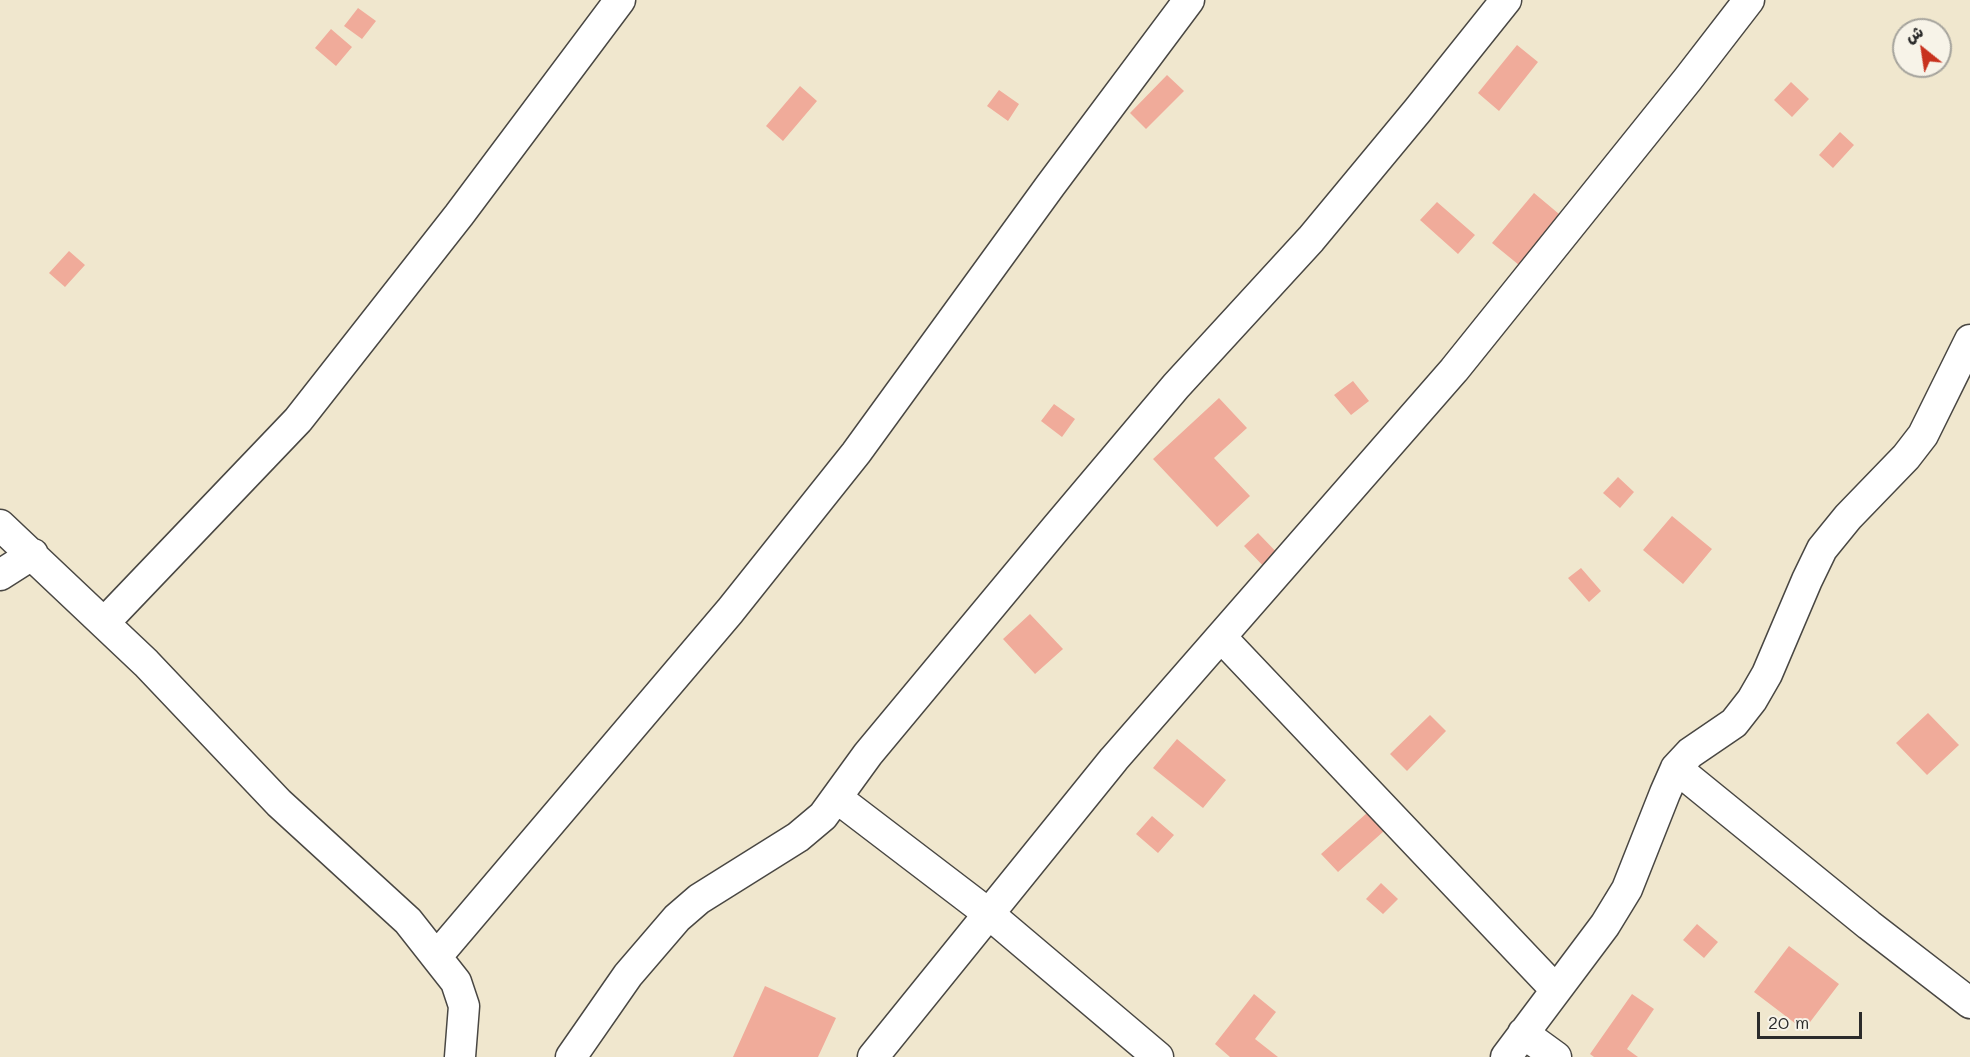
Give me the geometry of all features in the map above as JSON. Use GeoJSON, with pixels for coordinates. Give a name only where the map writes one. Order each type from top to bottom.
{"type":"FeatureCollection","features":[{"type":"Feature","properties":{"kind":"street"},"geometry":{"type":"LineString","coordinates":[[104,623],[298,420],[459,215],[620,0]]}},
{"type":"Feature","properties":{"kind":"street"},"geometry":{"type":"LineString","coordinates":[[437,956],[730,611],[856,453],[1050,186],[1189,0]]}},
{"type":"Feature","properties":{"kind":"street"},"geometry":{"type":"LineString","coordinates":[[571,1057],[628,975],[677,918],[699,899],[813,827],[823,816],[868,754],[1056,528],[1176,386],[1311,239],[1506,0]]}},
{"type":"Feature","properties":{"kind":"street"},"geometry":{"type":"LineString","coordinates":[[873,1057],[1114,759],[1454,370],[1749,0]]}},
{"type":"Feature","properties":{"kind":"street"},"geometry":{"type":"LineString","coordinates":[[1506,1057],[1605,925],[1627,889],[1676,768],[1690,753],[1734,723],[1752,700],[1767,674],[1822,549],[1848,517],[1906,458],[1923,435],[1970,340]]}},
{"type":"Feature","properties":{"kind":"street"},"geometry":{"type":"LineString","coordinates":[[0,525],[146,663],[279,803],[408,921],[456,982],[464,1006],[460,1057]]}},
{"type":"Feature","properties":{"kind":"street"},"geometry":{"type":"LineString","coordinates":[[0,574],[33,554]]}},
{"type":"Feature","properties":{"kind":"street"},"geometry":{"type":"LineString","coordinates":[[1221,637],[1556,990]]}},
{"type":"Feature","properties":{"kind":"street"},"geometry":{"type":"LineString","coordinates":[[1676,768],[1869,925],[1970,1003]]}},
{"type":"Feature","properties":{"kind":"street"},"geometry":{"type":"LineString","coordinates":[[837,798],[989,914],[1158,1057]]}},
{"type":"Feature","properties":{"kind":"street"},"geometry":{"type":"LineString","coordinates":[[1523,1033],[1556,1057]]}},
{"type":"Feature","properties":{"kind":"building"},"geometry":{"type":"Polygon","coordinates":[[[358,8],[376,21],[362,39],[344,26],[358,8]]]}},
{"type":"Feature","properties":{"kind":"building"},"geometry":{"type":"Polygon","coordinates":[[[331,29],[352,47],[336,66],[315,48],[331,29]]]}},
{"type":"Feature","properties":{"kind":"building"},"geometry":{"type":"Polygon","coordinates":[[[1517,45],[1538,62],[1499,111],[1478,93],[1517,45]]]}},
{"type":"Feature","properties":{"kind":"building"},"geometry":{"type":"Polygon","coordinates":[[[1167,75],[1184,91],[1146,129],[1130,113],[1167,75]]]}},
{"type":"Feature","properties":{"kind":"building"},"geometry":{"type":"Polygon","coordinates":[[[1791,82],[1809,99],[1792,117],[1774,100],[1791,82]]]}},
{"type":"Feature","properties":{"kind":"building"},"geometry":{"type":"Polygon","coordinates":[[[800,86],[817,101],[783,141],[766,126],[800,86]]]}},
{"type":"Feature","properties":{"kind":"building"},"geometry":{"type":"Polygon","coordinates":[[[999,90],[1019,104],[1008,121],[987,106],[999,90]]]}},
{"type":"Feature","properties":{"kind":"building"},"geometry":{"type":"Polygon","coordinates":[[[1840,132],[1854,145],[1833,168],[1819,155],[1840,132]]]}},
{"type":"Feature","properties":{"kind":"building"},"geometry":{"type":"Polygon","coordinates":[[[1534,193],[1571,224],[1530,274],[1492,243],[1534,193]]]}},
{"type":"Feature","properties":{"kind":"building"},"geometry":{"type":"Polygon","coordinates":[[[1437,202],[1475,235],[1458,254],[1420,220],[1437,202]]]}},
{"type":"Feature","properties":{"kind":"building"},"geometry":{"type":"Polygon","coordinates":[[[69,251],[85,265],[65,287],[49,273],[69,251]]]}},
{"type":"Feature","properties":{"kind":"building"},"geometry":{"type":"Polygon","coordinates":[[[1353,381],[1369,401],[1351,415],[1334,395],[1353,381]]]}},
{"type":"Feature","properties":{"kind":"building"},"geometry":{"type":"Polygon","coordinates":[[[1219,398],[1247,428],[1214,458],[1250,496],[1217,527],[1153,459],[1219,398]]]}},
{"type":"Feature","properties":{"kind":"building"},"geometry":{"type":"Polygon","coordinates":[[[1054,404],[1075,419],[1062,437],[1041,421],[1054,404]]]}},
{"type":"Feature","properties":{"kind":"building"},"geometry":{"type":"Polygon","coordinates":[[[1618,477],[1634,492],[1620,508],[1603,493],[1618,477]]]}},
{"type":"Feature","properties":{"kind":"building"},"geometry":{"type":"Polygon","coordinates":[[[1672,516],[1712,549],[1683,584],[1643,550],[1672,516]]]}},
{"type":"Feature","properties":{"kind":"building"},"geometry":{"type":"Polygon","coordinates":[[[1258,533],[1285,561],[1271,574],[1244,546],[1258,533]]]}},
{"type":"Feature","properties":{"kind":"building"},"geometry":{"type":"Polygon","coordinates":[[[1581,568],[1601,591],[1589,602],[1568,578],[1581,568]]]}},
{"type":"Feature","properties":{"kind":"building"},"geometry":{"type":"Polygon","coordinates":[[[1030,614],[1063,649],[1035,674],[1003,639],[1030,614]]]}},
{"type":"Feature","properties":{"kind":"building"},"geometry":{"type":"Polygon","coordinates":[[[1928,713],[1959,745],[1927,775],[1896,743],[1928,713]]]}},
{"type":"Feature","properties":{"kind":"building"},"geometry":{"type":"Polygon","coordinates":[[[1430,715],[1446,731],[1407,771],[1390,754],[1430,715]]]}},
{"type":"Feature","properties":{"kind":"building"},"geometry":{"type":"Polygon","coordinates":[[[1177,739],[1226,780],[1203,808],[1153,768],[1177,739]]]}},
{"type":"Feature","properties":{"kind":"building"},"geometry":{"type":"Polygon","coordinates":[[[1377,804],[1393,823],[1338,872],[1321,854],[1377,804]]]}},
{"type":"Feature","properties":{"kind":"building"},"geometry":{"type":"Polygon","coordinates":[[[1152,816],[1174,835],[1158,853],[1136,834],[1152,816]]]}},
{"type":"Feature","properties":{"kind":"building"},"geometry":{"type":"Polygon","coordinates":[[[1381,883],[1398,899],[1383,914],[1366,899],[1381,883]]]}},
{"type":"Feature","properties":{"kind":"building"},"geometry":{"type":"Polygon","coordinates":[[[1697,924],[1718,942],[1704,958],[1683,940],[1697,924]]]}},
{"type":"Feature","properties":{"kind":"building"},"geometry":{"type":"Polygon","coordinates":[[[1789,946],[1839,984],[1804,1030],[1754,992],[1789,946]]]}},
{"type":"Feature","properties":{"kind":"building"},"geometry":{"type":"Polygon","coordinates":[[[765,986],[836,1018],[818,1057],[733,1057],[765,986]]]}},
{"type":"Feature","properties":{"kind":"building"},"geometry":{"type":"Polygon","coordinates":[[[1254,994],[1276,1012],[1255,1039],[1278,1057],[1230,1057],[1215,1044],[1254,994]]]}},
{"type":"Feature","properties":{"kind":"building"},"geometry":{"type":"Polygon","coordinates":[[[1632,994],[1654,1009],[1627,1049],[1638,1057],[1594,1057],[1590,1054],[1632,994]]]}}]}
